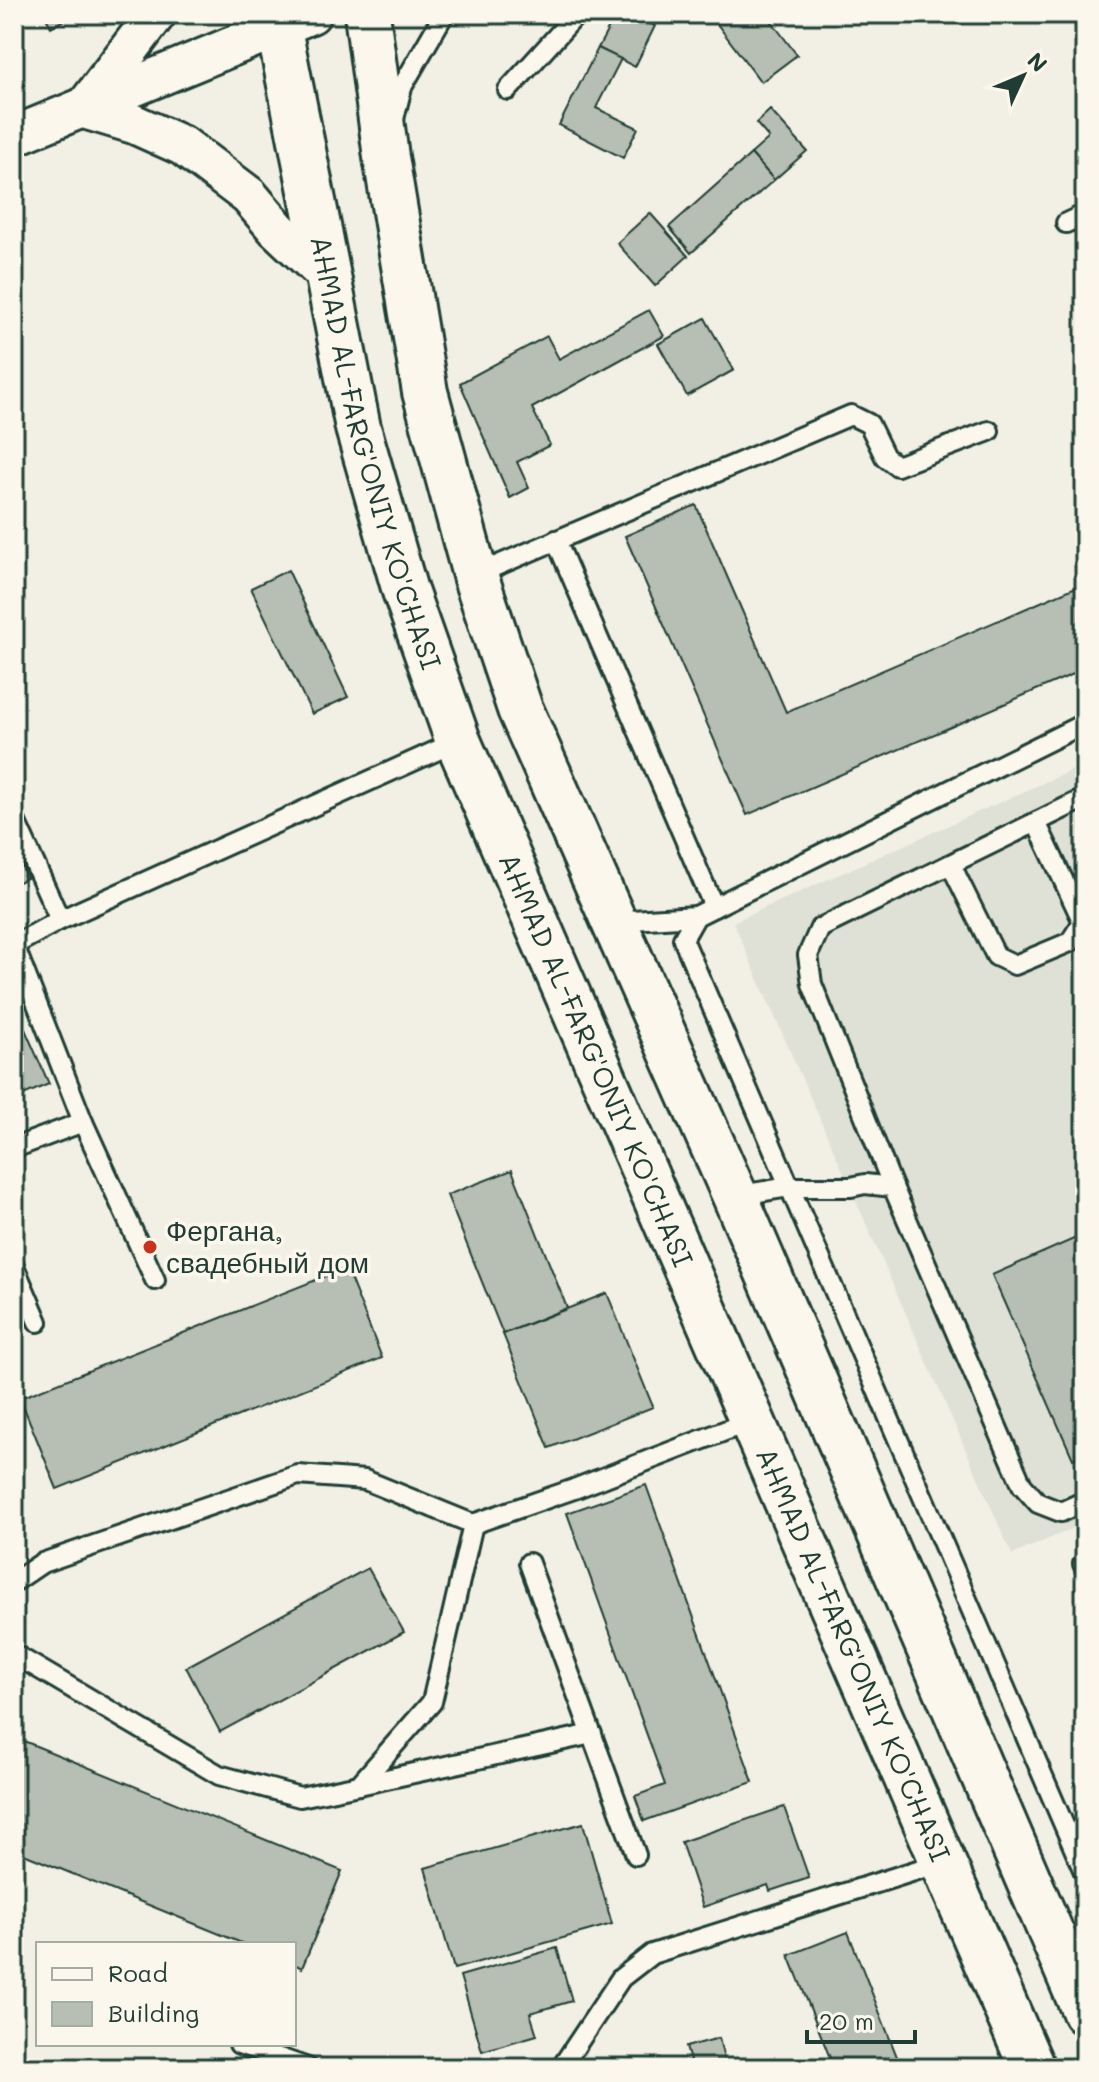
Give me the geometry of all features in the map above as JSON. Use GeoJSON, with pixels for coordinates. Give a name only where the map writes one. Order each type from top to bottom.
{"type":"FeatureCollection","features":[{"type":"Feature","properties":{"kind":"highway"},"geometry":{"type":"LineString","coordinates":[[367,14],[386,157],[425,392],[475,575],[520,709],[735,1196],[1085,2012]]}},
{"type":"Feature","properties":{"kind":"highway","name":"AHMAD AL-FARG'ONIY KO'CHASI"},"geometry":{"type":"LineString","coordinates":[[289,19],[326,275],[358,428],[405,591],[458,741],[1032,2068]]}},
{"type":"Feature","properties":{"kind":"street"},"geometry":{"type":"LineString","coordinates":[[84,109],[156,14]]}},
{"type":"Feature","properties":{"kind":"street"},"geometry":{"type":"LineString","coordinates":[[14,136],[84,109],[289,19]]}},
{"type":"Feature","properties":{"kind":"street"},"geometry":{"type":"LineString","coordinates":[[84,109],[134,124],[183,146],[249,196],[277,229],[326,275]]}},
{"type":"Feature","properties":{"kind":"lane"},"geometry":{"type":"LineString","coordinates":[[386,157],[402,87],[444,14]]}},
{"type":"Feature","properties":{"kind":"lane"},"geometry":{"type":"LineString","coordinates":[[508,90],[577,14]]}},
{"type":"Feature","properties":{"kind":"lane"},"geometry":{"type":"LineString","coordinates":[[1066,223],[1085,214]]}},
{"type":"Feature","properties":{"kind":"lane"},"geometry":{"type":"LineString","coordinates":[[475,575],[851,415],[869,424],[885,457],[897,466],[989,431]]}},
{"type":"Feature","properties":{"kind":"lane"},"geometry":{"type":"LineString","coordinates":[[556,540],[714,907]]}},
{"type":"Feature","properties":{"kind":"lane"},"geometry":{"type":"LineString","coordinates":[[615,921],[696,916],[1085,723]]}},
{"type":"Feature","properties":{"kind":"lane"},"geometry":{"type":"LineString","coordinates":[[155,1280],[83,1122],[14,945],[60,920],[458,741]]}},
{"type":"Feature","properties":{"kind":"lane"},"geometry":{"type":"LineString","coordinates":[[1085,798],[820,928],[808,955],[812,984],[893,1187],[1022,1485],[1038,1503],[1061,1512],[1085,1501]]}},
{"type":"Feature","properties":{"kind":"lane"},"geometry":{"type":"LineString","coordinates":[[14,818],[60,920]]}},
{"type":"Feature","properties":{"kind":"lane"},"geometry":{"type":"LineString","coordinates":[[951,865],[996,956],[1015,965],[1070,942],[1083,922],[1036,822]]}},
{"type":"Feature","properties":{"kind":"lane"},"geometry":{"type":"LineString","coordinates":[[696,916],[683,939],[1085,1874]]}},
{"type":"Feature","properties":{"kind":"lane"},"geometry":{"type":"LineString","coordinates":[[14,1148],[83,1122]]}},
{"type":"Feature","properties":{"kind":"lane"},"geometry":{"type":"LineString","coordinates":[[735,1196],[789,1187],[851,1187],[865,1184],[893,1187]]}},
{"type":"Feature","properties":{"kind":"lane"},"geometry":{"type":"LineString","coordinates":[[14,1266],[38,1322]]}},
{"type":"Feature","properties":{"kind":"lane"},"geometry":{"type":"LineString","coordinates":[[14,1582],[42,1563],[298,1475],[365,1480],[473,1524],[753,1420]]}},
{"type":"Feature","properties":{"kind":"lane"},"geometry":{"type":"LineString","coordinates":[[359,1785],[432,1702],[473,1524]]}},
{"type":"Feature","properties":{"kind":"lane"},"geometry":{"type":"LineString","coordinates":[[529,1563],[636,1855]]}},
{"type":"Feature","properties":{"kind":"lane"},"geometry":{"type":"LineString","coordinates":[[14,1654],[219,1775],[300,1797],[592,1734]]}},
{"type":"Feature","properties":{"kind":"lane"},"geometry":{"type":"LineString","coordinates":[[561,2068],[621,1978],[652,1954],[943,1862]]}},
{"type":"Feature","properties":{"kind":"lane"},"geometry":{"type":"LineString","coordinates":[[245,2046],[308,2068]]}},
{"type":"Feature","properties":{"kind":"shaded area"},"geometry":{"type":"Polygon","coordinates":[[[1085,764],[1085,1523],[1012,1555],[733,922],[1085,764]]]}},
{"type":"Feature","properties":{"kind":"building"},"geometry":{"type":"Polygon","coordinates":[[[44,14],[77,14],[51,27],[44,14]]]}},
{"type":"Feature","properties":{"kind":"building"},"geometry":{"type":"Polygon","coordinates":[[[616,14],[631,14],[655,26],[635,67],[598,48],[616,14]]]}},
{"type":"Feature","properties":{"kind":"building"},"geometry":{"type":"Polygon","coordinates":[[[722,14],[774,14],[769,18],[797,55],[761,82],[714,20],[722,14]]]}},
{"type":"Feature","properties":{"kind":"building"},"geometry":{"type":"Polygon","coordinates":[[[598,48],[621,59],[596,108],[638,128],[623,158],[559,125],[598,48]]]}},
{"type":"Feature","properties":{"kind":"building"},"geometry":{"type":"Polygon","coordinates":[[[770,110],[807,151],[774,180],[751,154],[769,138],[756,123],[770,110]]]}},
{"type":"Feature","properties":{"kind":"building"},"geometry":{"type":"Polygon","coordinates":[[[751,154],[774,180],[691,253],[669,227],[751,154]]]}},
{"type":"Feature","properties":{"kind":"building"},"geometry":{"type":"Polygon","coordinates":[[[650,213],[688,256],[655,286],[617,243],[650,213]]]}},
{"type":"Feature","properties":{"kind":"building"},"geometry":{"type":"Polygon","coordinates":[[[1085,223],[1085,255],[1073,229],[1085,223]]]}},
{"type":"Feature","properties":{"kind":"building"},"geometry":{"type":"Polygon","coordinates":[[[649,310],[664,336],[532,408],[550,445],[517,462],[529,488],[510,498],[460,383],[547,336],[559,359],[649,310]]]}},
{"type":"Feature","properties":{"kind":"building"},"geometry":{"type":"Polygon","coordinates":[[[705,318],[734,370],[687,396],[658,344],[705,318]]]}},
{"type":"Feature","properties":{"kind":"building"},"geometry":{"type":"Polygon","coordinates":[[[696,505],[786,712],[1085,583],[1085,669],[747,815],[625,536],[696,505]]]}},
{"type":"Feature","properties":{"kind":"building"},"geometry":{"type":"Polygon","coordinates":[[[288,570],[348,697],[312,714],[251,588],[288,570]]]}},
{"type":"Feature","properties":{"kind":"building"},"geometry":{"type":"Polygon","coordinates":[[[14,848],[27,878],[14,884],[14,848]]]}},
{"type":"Feature","properties":{"kind":"building"},"geometry":{"type":"Polygon","coordinates":[[[14,1004],[49,1084],[14,1099],[14,1004]]]}},
{"type":"Feature","properties":{"kind":"building"},"geometry":{"type":"Polygon","coordinates":[[[512,1170],[567,1308],[503,1334],[447,1195],[512,1170]]]}},
{"type":"Feature","properties":{"kind":"building"},"geometry":{"type":"Polygon","coordinates":[[[1085,1234],[1085,1454],[1073,1459],[992,1275],[1085,1234]]]}},
{"type":"Feature","properties":{"kind":"building"},"geometry":{"type":"Polygon","coordinates":[[[346,1268],[382,1358],[57,1489],[20,1398],[346,1268]]]}},
{"type":"Feature","properties":{"kind":"building"},"geometry":{"type":"Polygon","coordinates":[[[607,1293],[653,1407],[549,1448],[503,1334],[607,1293]]]}},
{"type":"Feature","properties":{"kind":"building"},"geometry":{"type":"Polygon","coordinates":[[[646,1485],[753,1782],[644,1821],[635,1796],[665,1785],[567,1513],[646,1485]]]}},
{"type":"Feature","properties":{"kind":"building"},"geometry":{"type":"Polygon","coordinates":[[[368,1568],[404,1632],[220,1732],[186,1667],[368,1568]]]}},
{"type":"Feature","properties":{"kind":"building"},"geometry":{"type":"Polygon","coordinates":[[[14,1737],[342,1871],[302,1968],[296,1965],[296,1942],[239,1942],[14,1850],[14,1737]]]}},
{"type":"Feature","properties":{"kind":"building"},"geometry":{"type":"Polygon","coordinates":[[[784,1807],[809,1878],[770,1891],[768,1885],[703,1907],[681,1842],[784,1807]]]}},
{"type":"Feature","properties":{"kind":"building"},"geometry":{"type":"Polygon","coordinates":[[[583,1823],[612,1924],[454,1969],[425,1868],[583,1823]]]}},
{"type":"Feature","properties":{"kind":"building"},"geometry":{"type":"Polygon","coordinates":[[[848,1932],[899,2062],[884,2068],[834,2068],[789,1955],[848,1932]]]}},
{"type":"Feature","properties":{"kind":"building"},"geometry":{"type":"Polygon","coordinates":[[[557,1948],[572,2001],[530,2013],[537,2035],[482,2051],[460,1976],[557,1948]]]}},
{"type":"Feature","properties":{"kind":"building"},"geometry":{"type":"Polygon","coordinates":[[[719,2038],[726,2068],[692,2068],[686,2047],[719,2038]]]}},
{"type":"Feature","properties":{"kind":"place","name":"Фергана, свадебный дом"},"geometry":{"type":"Point","coordinates":[150,1247]}}]}
